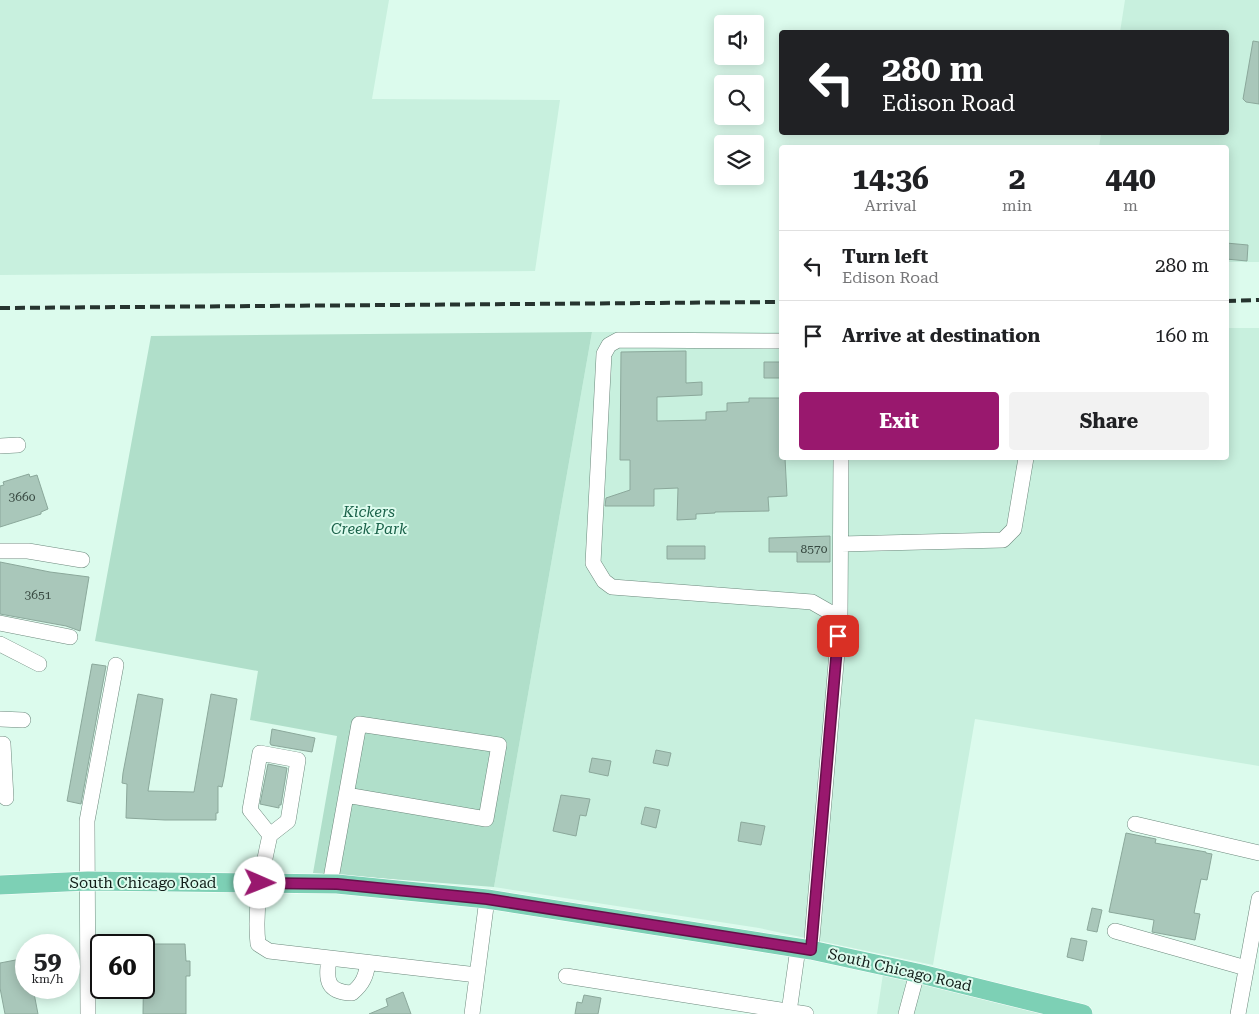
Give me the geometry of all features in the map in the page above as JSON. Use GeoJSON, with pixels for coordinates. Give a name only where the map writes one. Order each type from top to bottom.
{"type":"FeatureCollection","features":[{"type":"Feature","properties":{"kind":"main road","name":"South Chicago Road"},"geometry":{"type":"LineString","coordinates":[[0,885],[88,881],[330,884],[487,899],[805,949],[917,973],[1083,1014]]}},
{"type":"Feature","properties":{"kind":"street"},"geometry":{"type":"LineString","coordinates":[[779,341],[618,340],[609,345],[604,354],[593,563],[604,581],[612,587],[812,602],[840,618]]}},
{"type":"Feature","properties":{"kind":"street"},"geometry":{"type":"LineString","coordinates":[[0,446],[18,446]]}},
{"type":"Feature","properties":{"kind":"street"},"geometry":{"type":"LineString","coordinates":[[789,1012],[805,949],[840,618],[841,460]]}},
{"type":"Feature","properties":{"kind":"street"},"geometry":{"type":"LineString","coordinates":[[841,544],[1003,540],[1014,529],[1026,460]]}},
{"type":"Feature","properties":{"kind":"street"},"geometry":{"type":"LineString","coordinates":[[0,551],[28,551],[82,560]]}},
{"type":"Feature","properties":{"kind":"street"},"geometry":{"type":"LineString","coordinates":[[0,623],[70,636]]}},
{"type":"Feature","properties":{"kind":"street"},"geometry":{"type":"LineString","coordinates":[[0,644],[38,664]]}},
{"type":"Feature","properties":{"kind":"street"},"geometry":{"type":"LineString","coordinates":[[88,1014],[87,821],[116,665]]}},
{"type":"Feature","properties":{"kind":"street"},"geometry":{"type":"LineString","coordinates":[[0,719],[24,720]]}},
{"type":"Feature","properties":{"kind":"street"},"geometry":{"type":"LineString","coordinates":[[330,884],[346,795],[359,724],[499,745],[486,819],[346,795]]}},
{"type":"Feature","properties":{"kind":"street"},"geometry":{"type":"LineString","coordinates":[[0,744],[3,744],[6,798]]}},
{"type":"Feature","properties":{"kind":"street"},"geometry":{"type":"LineString","coordinates":[[270,834],[250,810],[260,753],[298,760],[288,821],[270,834],[260,883],[258,944],[269,951],[477,975]]}},
{"type":"Feature","properties":{"kind":"street"},"geometry":{"type":"LineString","coordinates":[[1135,824],[1259,853]]}},
{"type":"Feature","properties":{"kind":"street"},"geometry":{"type":"LineString","coordinates":[[472,1014],[487,899]]}},
{"type":"Feature","properties":{"kind":"street"},"geometry":{"type":"LineString","coordinates":[[1238,1014],[1259,899]]}},
{"type":"Feature","properties":{"kind":"street"},"geometry":{"type":"LineString","coordinates":[[1116,931],[1246,968]]}},
{"type":"Feature","properties":{"kind":"street"},"geometry":{"type":"LineString","coordinates":[[329,958],[326,976],[331,986],[342,992],[352,993],[361,985],[366,975],[368,963]]}},
{"type":"Feature","properties":{"kind":"street"},"geometry":{"type":"LineString","coordinates":[[906,1014],[917,973]]}},
{"type":"Feature","properties":{"kind":"street"},"geometry":{"type":"LineString","coordinates":[[566,976],[711,1007],[806,1014]]}},
{"type":"Feature","properties":{"kind":"shaded area"},"geometry":{"type":"Polygon","coordinates":[[[0,0],[389,0],[372,99],[560,100],[535,271],[0,275],[0,0]]]}},
{"type":"Feature","properties":{"kind":"shaded area"},"geometry":{"type":"Polygon","coordinates":[[[1125,0],[1259,0],[1259,262],[1229,262],[1229,145],[1099,145],[1101,135],[1229,135],[1229,30],[1120,30],[1125,0]]]}},
{"type":"Feature","properties":{"kind":"shaded area"},"geometry":{"type":"Polygon","coordinates":[[[1229,328],[1259,328],[1259,766],[975,719],[933,965],[759,928],[494,887],[592,332],[779,332],[779,460],[1229,460],[1229,328]]]}},
{"type":"Feature","properties":{"kind":"shaded area"},"geometry":{"type":"Polygon","coordinates":[[[883,974],[949,988],[1044,1014],[877,1014],[883,974]]]}},
{"type":"Feature","properties":{"kind":"green space","name":"Kickers Creek Park"},"geometry":{"type":"Polygon","coordinates":[[[592,332],[494,887],[313,873],[337,736],[250,720],[258,671],[95,641],[151,336],[592,332]]]}},
{"type":"Feature","properties":{"kind":"building"},"geometry":{"type":"Polygon","coordinates":[[[1253,41],[1259,42],[1259,104],[1246,102],[1243,99],[1253,41]]]}},
{"type":"Feature","properties":{"kind":"building"},"geometry":{"type":"Polygon","coordinates":[[[1229,243],[1248,245],[1247,261],[1229,259],[1229,243]]]}},
{"type":"Feature","properties":{"kind":"building"},"geometry":{"type":"Polygon","coordinates":[[[686,351],[686,383],[702,382],[702,395],[657,397],[657,421],[706,420],[706,412],[727,411],[727,403],[749,402],[749,398],[779,398],[779,460],[785,460],[787,496],[768,497],[769,511],[696,514],[696,519],[677,520],[678,488],[654,489],[654,506],[605,506],[606,498],[630,490],[630,460],[620,460],[621,352],[686,351]]]}},
{"type":"Feature","properties":{"kind":"building"},"geometry":{"type":"Polygon","coordinates":[[[764,362],[779,362],[779,378],[764,378],[764,362]]]}},
{"type":"Feature","properties":{"kind":"building"},"geometry":{"type":"Polygon","coordinates":[[[29,474],[30,477],[37,475],[48,509],[41,512],[41,514],[0,527],[0,486],[4,485],[3,482],[29,474]]]}},
{"type":"Feature","properties":{"kind":"building"},"geometry":{"type":"Polygon","coordinates":[[[830,536],[830,562],[797,562],[797,552],[769,552],[769,538],[830,536]]]}},
{"type":"Feature","properties":{"kind":"building"},"geometry":{"type":"Polygon","coordinates":[[[667,546],[705,546],[705,559],[667,559],[667,546]]]}},
{"type":"Feature","properties":{"kind":"building"},"geometry":{"type":"Polygon","coordinates":[[[0,562],[50,572],[89,577],[80,631],[66,626],[0,614],[0,562]]]}},
{"type":"Feature","properties":{"kind":"building"},"geometry":{"type":"Polygon","coordinates":[[[92,664],[106,666],[81,804],[67,801],[92,664]]]}},
{"type":"Feature","properties":{"kind":"building"},"geometry":{"type":"Polygon","coordinates":[[[138,694],[163,699],[148,791],[194,792],[211,694],[237,699],[224,778],[222,787],[218,786],[218,813],[216,813],[216,820],[126,818],[127,784],[122,783],[138,694]]]}},
{"type":"Feature","properties":{"kind":"building"},"geometry":{"type":"Polygon","coordinates":[[[272,729],[315,738],[312,752],[271,745],[272,729]]]}},
{"type":"Feature","properties":{"kind":"building"},"geometry":{"type":"Polygon","coordinates":[[[656,750],[671,753],[668,766],[653,763],[656,750]]]}},
{"type":"Feature","properties":{"kind":"building"},"geometry":{"type":"Polygon","coordinates":[[[592,758],[611,761],[608,776],[589,772],[592,758]]]}},
{"type":"Feature","properties":{"kind":"building"},"geometry":{"type":"Polygon","coordinates":[[[268,764],[287,768],[279,808],[260,804],[268,764]]]}},
{"type":"Feature","properties":{"kind":"building"},"geometry":{"type":"Polygon","coordinates":[[[561,795],[590,799],[586,816],[580,815],[576,836],[553,831],[561,795]]]}},
{"type":"Feature","properties":{"kind":"building"},"geometry":{"type":"Polygon","coordinates":[[[645,807],[660,810],[656,828],[641,824],[645,807]]]}},
{"type":"Feature","properties":{"kind":"building"},"geometry":{"type":"Polygon","coordinates":[[[741,822],[765,826],[761,845],[738,841],[741,822]]]}},
{"type":"Feature","properties":{"kind":"building"},"geometry":{"type":"Polygon","coordinates":[[[1126,833],[1156,839],[1155,843],[1212,854],[1207,880],[1201,879],[1194,913],[1200,914],[1195,940],[1152,932],[1154,920],[1109,912],[1126,833]]]}},
{"type":"Feature","properties":{"kind":"building"},"geometry":{"type":"Polygon","coordinates":[[[1092,908],[1102,910],[1097,932],[1087,930],[1092,908]]]}},
{"type":"Feature","properties":{"kind":"building"},"geometry":{"type":"Polygon","coordinates":[[[1071,938],[1087,941],[1083,961],[1067,957],[1071,938]]]}},
{"type":"Feature","properties":{"kind":"building"},"geometry":{"type":"Polygon","coordinates":[[[155,944],[185,944],[186,961],[190,961],[190,976],[186,976],[186,1014],[143,1014],[143,999],[155,999],[155,944]]]}},
{"type":"Feature","properties":{"kind":"building"},"geometry":{"type":"Polygon","coordinates":[[[15,960],[15,999],[35,999],[38,1014],[5,1014],[0,988],[0,963],[15,960]]]}},
{"type":"Feature","properties":{"kind":"building"},"geometry":{"type":"Polygon","coordinates":[[[403,992],[411,1014],[369,1014],[388,1006],[386,999],[403,992]]]}},
{"type":"Feature","properties":{"kind":"building"},"geometry":{"type":"Polygon","coordinates":[[[584,995],[601,998],[598,1014],[575,1014],[577,1002],[582,1003],[584,995]]]}},
{"type":"Feature","properties":{"kind":"railway"},"geometry":{"type":"LineString","coordinates":[[1229,301],[1259,300]]}},
{"type":"Feature","properties":{"kind":"railway"},"geometry":{"type":"LineString","coordinates":[[0,308],[779,302]]}},
{"type":"Feature","properties":{"kind":"route"},"geometry":{"type":"LineString","coordinates":[[260,883],[337,884],[487,899],[811,950],[838,636]]}}]}
